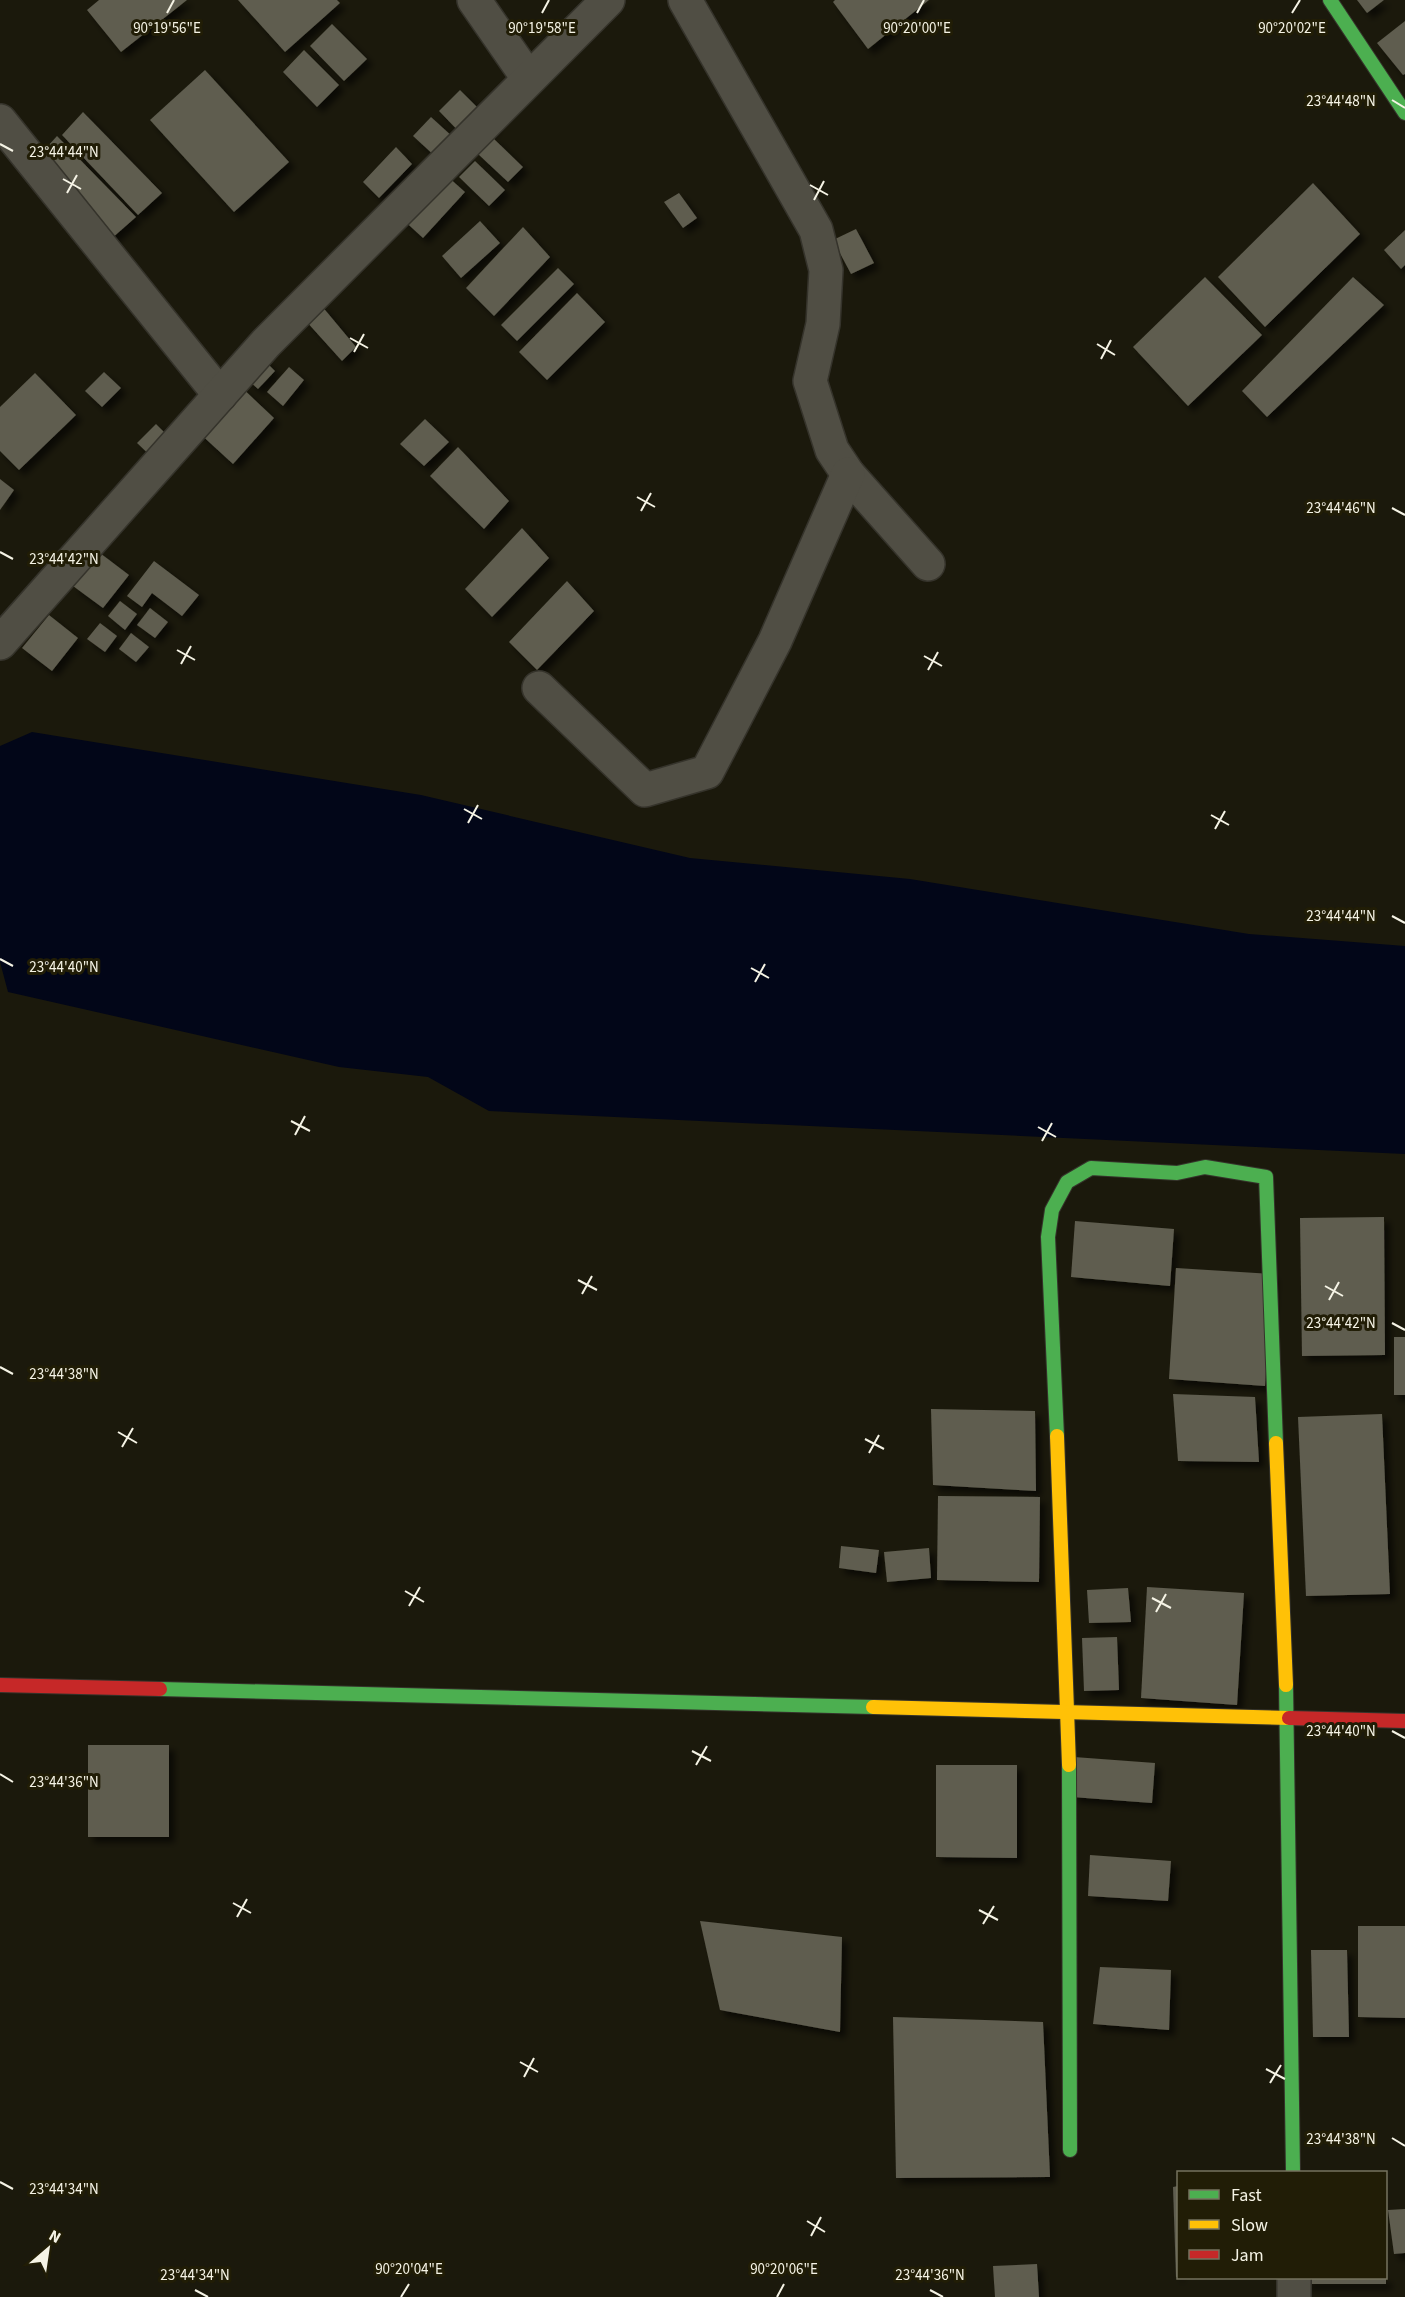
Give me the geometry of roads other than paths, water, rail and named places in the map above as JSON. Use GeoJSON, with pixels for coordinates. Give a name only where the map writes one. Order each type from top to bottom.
{"type":"FeatureCollection","features":[{"type":"Feature","properties":{"kind":"street"},"geometry":{"type":"LineString","coordinates":[[474,0],[528,78]]}},
{"type":"Feature","properties":{"kind":"street"},"geometry":{"type":"LineString","coordinates":[[0,643],[266,343],[608,0]]}},
{"type":"Feature","properties":{"kind":"street"},"geometry":{"type":"LineString","coordinates":[[685,0],[816,230],[826,270],[823,324],[810,381],[832,450],[848,474],[928,564]]}},
{"type":"Feature","properties":{"kind":"street"},"geometry":{"type":"LineString","coordinates":[[1330,0],[1405,113]]}},
{"type":"Feature","properties":{"kind":"street"},"geometry":{"type":"LineString","coordinates":[[0,121],[220,395]]}},
{"type":"Feature","properties":{"kind":"street"},"geometry":{"type":"LineString","coordinates":[[540,688],[645,790],[708,772],[775,641],[848,474]]}},
{"type":"Feature","properties":{"kind":"street"},"geometry":{"type":"LineString","coordinates":[[1070,2150],[1069,1712],[1048,1237],[1052,1210],[1067,1182],[1090,1168],[1177,1173],[1205,1167],[1266,1177],[1287,1718],[1293,2171]]}},
{"type":"Feature","properties":{"kind":"street"},"geometry":{"type":"LineString","coordinates":[[0,1684],[1405,1721]]}},
{"type":"Feature","properties":{"kind":"street"},"geometry":{"type":"LineString","coordinates":[[1294,2279],[1294,2297]]}},
{"type":"Feature","properties":{"kind":"water"},"geometry":{"type":"Polygon","coordinates":[[[32,732],[421,795],[690,858],[910,879],[1249,934],[1405,946],[1405,1154],[489,1111],[428,1077],[339,1067],[8,992],[0,962],[0,746],[32,732]]]}}]}
